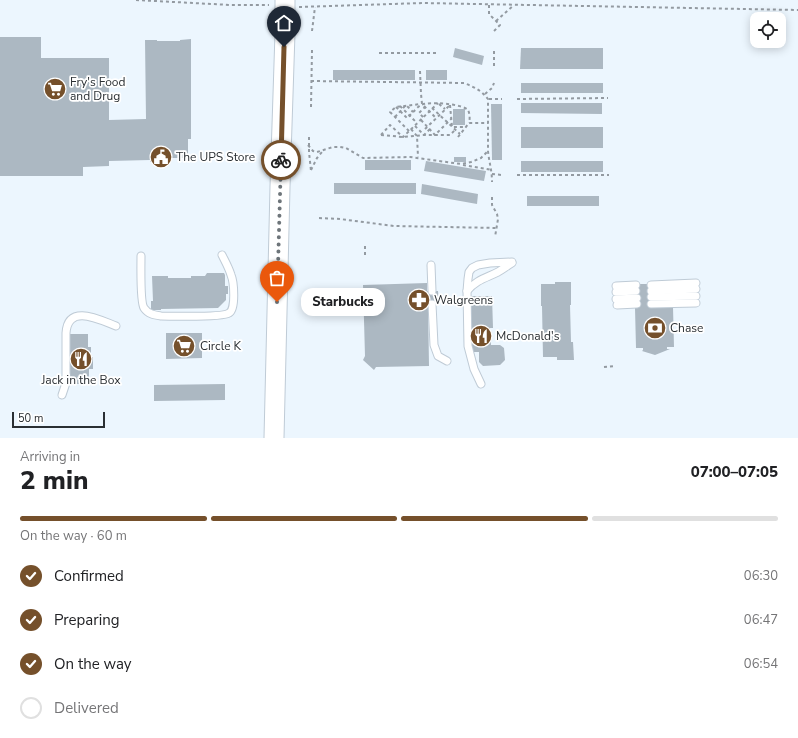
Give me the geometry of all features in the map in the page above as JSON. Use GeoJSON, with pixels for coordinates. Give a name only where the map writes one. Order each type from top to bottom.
{"type":"FeatureCollection","features":[{"type":"Feature","properties":{"kind":"main road"},"geometry":{"type":"LineString","coordinates":[[274,438],[285,33],[284,3]]}},
{"type":"Feature","properties":{"kind":"lane"},"geometry":{"type":"LineString","coordinates":[[141,256],[142,305],[145,309],[152,314],[161,316],[218,316],[229,314],[233,308],[234,301],[232,276],[222,255]]}},
{"type":"Feature","properties":{"kind":"lane"},"geometry":{"type":"LineString","coordinates":[[467,291],[479,280],[500,271],[512,262],[478,265],[472,268],[469,272],[467,291],[468,346],[474,369],[480,384]]}},
{"type":"Feature","properties":{"kind":"lane"},"geometry":{"type":"LineString","coordinates":[[431,264],[432,291]]}},
{"type":"Feature","properties":{"kind":"lane"},"geometry":{"type":"LineString","coordinates":[[651,294],[696,293],[651,294]]}},
{"type":"Feature","properties":{"kind":"lane"},"geometry":{"type":"LineString","coordinates":[[616,295],[636,295],[616,295]]}},
{"type":"Feature","properties":{"kind":"lane"},"geometry":{"type":"LineString","coordinates":[[432,304],[434,345],[438,356],[447,361]]}},
{"type":"Feature","properties":{"kind":"lane"},"geometry":{"type":"LineString","coordinates":[[62,395],[66,383],[66,326],[68,323],[78,315],[84,315],[116,326]]}},
{"type":"Feature","properties":{"kind":"path"},"geometry":{"type":"LineString","coordinates":[[136,0],[231,4],[284,3],[315,7],[423,4],[798,10]]}},
{"type":"Feature","properties":{"kind":"path"},"geometry":{"type":"LineString","coordinates":[[489,5],[489,14],[500,25],[494,31],[494,34]]}},
{"type":"Feature","properties":{"kind":"path"},"geometry":{"type":"LineString","coordinates":[[496,22],[513,6]]}},
{"type":"Feature","properties":{"kind":"path"},"geometry":{"type":"LineString","coordinates":[[312,31],[315,7]]}},
{"type":"Feature","properties":{"kind":"path"},"geometry":{"type":"LineString","coordinates":[[311,107],[312,50]]}},
{"type":"Feature","properties":{"kind":"path"},"geometry":{"type":"LineString","coordinates":[[494,50],[494,66]]}},
{"type":"Feature","properties":{"kind":"path"},"geometry":{"type":"LineString","coordinates":[[379,53],[438,53]]}},
{"type":"Feature","properties":{"kind":"path"},"geometry":{"type":"LineString","coordinates":[[420,71],[422,104],[436,118]]}},
{"type":"Feature","properties":{"kind":"path"},"geometry":{"type":"LineString","coordinates":[[312,81],[464,84],[475,87],[488,99],[488,151],[492,170],[492,182]]}},
{"type":"Feature","properties":{"kind":"path"},"geometry":{"type":"LineString","coordinates":[[484,94],[492,88],[494,83]]}},
{"type":"Feature","properties":{"kind":"path"},"geometry":{"type":"LineString","coordinates":[[488,99],[502,98]]}},
{"type":"Feature","properties":{"kind":"path"},"geometry":{"type":"LineString","coordinates":[[517,98],[608,98]]}},
{"type":"Feature","properties":{"kind":"path"},"geometry":{"type":"LineString","coordinates":[[403,137],[438,103]]}},
{"type":"Feature","properties":{"kind":"path"},"geometry":{"type":"LineString","coordinates":[[438,103],[445,109]]}},
{"type":"Feature","properties":{"kind":"path"},"geometry":{"type":"LineString","coordinates":[[418,157],[417,136],[390,112],[396,107],[438,103],[463,107],[468,110],[470,119],[469,123],[459,135],[432,108]]}},
{"type":"Feature","properties":{"kind":"path"},"geometry":{"type":"LineString","coordinates":[[410,116],[422,104]]}},
{"type":"Feature","properties":{"kind":"path"},"geometry":{"type":"LineString","coordinates":[[394,117],[406,105]]}},
{"type":"Feature","properties":{"kind":"path"},"geometry":{"type":"LineString","coordinates":[[406,105],[413,112]]}},
{"type":"Feature","properties":{"kind":"path"},"geometry":{"type":"LineString","coordinates":[[411,105],[416,110]]}},
{"type":"Feature","properties":{"kind":"path"},"geometry":{"type":"LineString","coordinates":[[425,129],[450,105]]}},
{"type":"Feature","properties":{"kind":"path"},"geometry":{"type":"LineString","coordinates":[[450,105],[452,127]]}},
{"type":"Feature","properties":{"kind":"path"},"geometry":{"type":"LineString","coordinates":[[400,106],[401,110]]}},
{"type":"Feature","properties":{"kind":"path"},"geometry":{"type":"LineString","coordinates":[[396,107],[410,116],[424,134]]}},
{"type":"Feature","properties":{"kind":"path"},"geometry":{"type":"LineString","coordinates":[[423,117],[419,113],[425,107]]}},
{"type":"Feature","properties":{"kind":"path"},"geometry":{"type":"LineString","coordinates":[[435,134],[451,119]]}},
{"type":"Feature","properties":{"kind":"path"},"geometry":{"type":"LineString","coordinates":[[420,120],[435,134]]}},
{"type":"Feature","properties":{"kind":"path"},"geometry":{"type":"LineString","coordinates":[[469,123],[488,123]]}},
{"type":"Feature","properties":{"kind":"path"},"geometry":{"type":"LineString","coordinates":[[403,137],[390,125],[381,135],[403,137],[424,134],[450,135],[455,130]]}},
{"type":"Feature","properties":{"kind":"path"},"geometry":{"type":"LineString","coordinates":[[452,127],[466,127]]}},
{"type":"Feature","properties":{"kind":"path"},"geometry":{"type":"LineString","coordinates":[[424,134],[430,129]]}},
{"type":"Feature","properties":{"kind":"path"},"geometry":{"type":"LineString","coordinates":[[309,137],[308,146],[311,171],[317,158],[323,151]]}},
{"type":"Feature","properties":{"kind":"path"},"geometry":{"type":"LineString","coordinates":[[308,146],[313,151],[317,152],[333,147],[346,148],[363,158],[418,157],[492,170]]}},
{"type":"Feature","properties":{"kind":"path"},"geometry":{"type":"LineString","coordinates":[[461,164],[481,158],[488,151]]}},
{"type":"Feature","properties":{"kind":"path"},"geometry":{"type":"LineString","coordinates":[[492,174],[502,175]]}},
{"type":"Feature","properties":{"kind":"path"},"geometry":{"type":"LineString","coordinates":[[517,175],[609,175]]}},
{"type":"Feature","properties":{"kind":"path"},"geometry":{"type":"LineString","coordinates":[[492,196],[492,205],[498,219],[495,237]]}},
{"type":"Feature","properties":{"kind":"path"},"geometry":{"type":"LineString","coordinates":[[319,218],[340,219],[394,226],[497,228]]}},
{"type":"Feature","properties":{"kind":"path"},"geometry":{"type":"LineString","coordinates":[[365,246],[365,256]]}},
{"type":"Feature","properties":{"kind":"path"},"geometry":{"type":"LineString","coordinates":[[604,367],[615,366]]}},
{"type":"Feature","properties":{"kind":"building","name":"Fry's Food and Drug"},"geometry":{"type":"Polygon","coordinates":[[[0,37],[41,37],[41,58],[109,58],[109,120],[146,119],[145,40],[180,41],[191,39],[191,139],[188,139],[188,158],[169,158],[169,162],[150,162],[150,160],[109,161],[109,166],[83,167],[83,176],[0,176],[0,37]]]}},
{"type":"Feature","properties":{"kind":"building"},"geometry":{"type":"Polygon","coordinates":[[[455,48],[484,56],[482,65],[453,57],[455,48]]]}},
{"type":"Feature","properties":{"kind":"building"},"geometry":{"type":"Polygon","coordinates":[[[521,48],[603,48],[603,69],[520,69],[521,48]]]}},
{"type":"Feature","properties":{"kind":"building"},"geometry":{"type":"Polygon","coordinates":[[[333,70],[415,70],[415,80],[333,80],[333,70]]]}},
{"type":"Feature","properties":{"kind":"building"},"geometry":{"type":"Polygon","coordinates":[[[426,70],[447,70],[447,80],[426,80],[426,70]]]}},
{"type":"Feature","properties":{"kind":"building"},"geometry":{"type":"Polygon","coordinates":[[[521,83],[603,83],[603,93],[521,93],[521,83]]]}},
{"type":"Feature","properties":{"kind":"building"},"geometry":{"type":"Polygon","coordinates":[[[521,103],[602,103],[602,114],[521,113],[521,103]]]}},
{"type":"Feature","properties":{"kind":"building"},"geometry":{"type":"Polygon","coordinates":[[[491,104],[502,104],[502,160],[492,160],[491,104]]]}},
{"type":"Feature","properties":{"kind":"building"},"geometry":{"type":"Polygon","coordinates":[[[453,109],[465,109],[465,125],[453,125],[453,109]]]}},
{"type":"Feature","properties":{"kind":"building"},"geometry":{"type":"Polygon","coordinates":[[[521,127],[603,127],[603,148],[521,148],[521,127]]]}},
{"type":"Feature","properties":{"kind":"building"},"geometry":{"type":"Polygon","coordinates":[[[454,157],[466,157],[466,162],[454,162],[454,157]]]}},
{"type":"Feature","properties":{"kind":"building"},"geometry":{"type":"Polygon","coordinates":[[[365,160],[411,160],[411,170],[365,170],[365,160]]]}},
{"type":"Feature","properties":{"kind":"building"},"geometry":{"type":"Polygon","coordinates":[[[426,161],[486,171],[484,181],[424,171],[426,161]]]}},
{"type":"Feature","properties":{"kind":"building"},"geometry":{"type":"Polygon","coordinates":[[[521,161],[603,161],[603,172],[521,172],[521,161]]]}},
{"type":"Feature","properties":{"kind":"building"},"geometry":{"type":"Polygon","coordinates":[[[334,183],[416,183],[416,194],[334,194],[334,183]]]}},
{"type":"Feature","properties":{"kind":"building"},"geometry":{"type":"Polygon","coordinates":[[[422,184],[478,194],[477,204],[421,194],[422,184]]]}},
{"type":"Feature","properties":{"kind":"building"},"geometry":{"type":"Polygon","coordinates":[[[527,196],[599,196],[599,206],[527,206],[527,196]]]}},
{"type":"Feature","properties":{"kind":"building"},"geometry":{"type":"Polygon","coordinates":[[[207,273],[224,273],[225,275],[225,286],[228,286],[228,294],[226,294],[226,300],[218,308],[151,310],[151,301],[153,301],[152,276],[191,278],[191,276],[205,276],[207,273]]]}},
{"type":"Feature","properties":{"kind":"building"},"geometry":{"type":"Polygon","coordinates":[[[555,282],[571,282],[571,342],[573,342],[574,360],[557,360],[557,357],[543,357],[541,284],[555,284],[555,282]]]}},
{"type":"Feature","properties":{"kind":"building","name":"Walgreens"},"geometry":{"type":"Polygon","coordinates":[[[427,283],[427,291],[438,291],[439,304],[428,304],[429,366],[376,367],[374,370],[363,360],[365,356],[363,285],[427,283]]]}},
{"type":"Feature","properties":{"kind":"building","name":"Chase"},"geometry":{"type":"Polygon","coordinates":[[[636,284],[651,284],[651,308],[673,307],[674,347],[667,347],[667,349],[670,349],[655,355],[642,351],[643,348],[636,348],[636,284]]]}},
{"type":"Feature","properties":{"kind":"building","name":"McDonald's"},"geometry":{"type":"Polygon","coordinates":[[[470,296],[492,296],[493,328],[490,328],[491,345],[500,345],[504,348],[505,360],[500,365],[483,366],[479,362],[479,352],[471,352],[470,296]]]}},
{"type":"Feature","properties":{"kind":"building","name":"Circle K"},"geometry":{"type":"Polygon","coordinates":[[[166,333],[202,333],[202,358],[166,359],[166,333]]]}},
{"type":"Feature","properties":{"kind":"building","name":"Jack in the Box"},"geometry":{"type":"Polygon","coordinates":[[[69,334],[88,334],[88,347],[91,347],[93,369],[89,369],[89,380],[85,380],[85,384],[72,384],[72,380],[69,380],[69,334]]]}},
{"type":"Feature","properties":{"kind":"building","name":"Circle K"},"geometry":{"type":"Polygon","coordinates":[[[225,384],[225,400],[154,401],[154,385],[225,384]]]}},
{"type":"Feature","properties":{"kind":"way so far"},"geometry":{"type":"LineString","coordinates":[[277,302],[281,160]]}},
{"type":"Feature","properties":{"kind":"place","name":"Fry's Food and Drug"},"geometry":{"type":"Point","coordinates":[55,89]}},
{"type":"Feature","properties":{"kind":"place","name":"The UPS Store"},"geometry":{"type":"Point","coordinates":[161,157]}},
{"type":"Feature","properties":{"kind":"place","name":"Walgreens"},"geometry":{"type":"Point","coordinates":[419,300]}},
{"type":"Feature","properties":{"kind":"place","name":"Starbucks"},"geometry":{"type":"Point","coordinates":[277,302]}},
{"type":"Feature","properties":{"kind":"place","name":"Chase"},"geometry":{"type":"Point","coordinates":[655,328]}},
{"type":"Feature","properties":{"kind":"place","name":"McDonald's"},"geometry":{"type":"Point","coordinates":[481,336]}},
{"type":"Feature","properties":{"kind":"place","name":"Circle K"},"geometry":{"type":"Point","coordinates":[184,346]}},
{"type":"Feature","properties":{"kind":"place","name":"Jack in the Box"},"geometry":{"type":"Point","coordinates":[81,359]}},
{"type":"Feature","properties":{"kind":"route"},"geometry":{"type":"LineString","coordinates":[[281,160],[284,47]]}}]}
